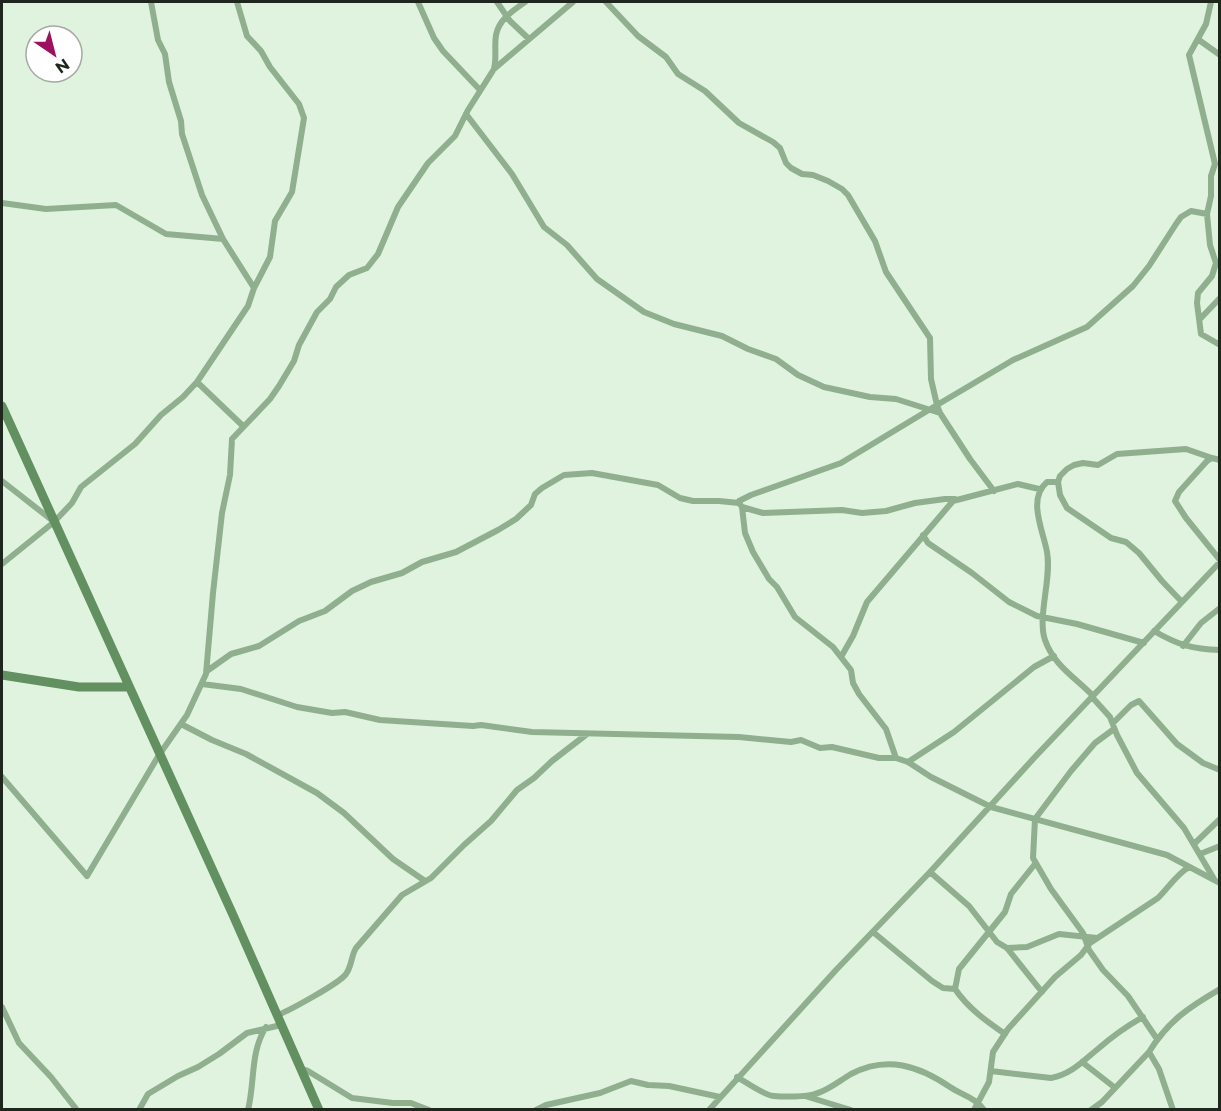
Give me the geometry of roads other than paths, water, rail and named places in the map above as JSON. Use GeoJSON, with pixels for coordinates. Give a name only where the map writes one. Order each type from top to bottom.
{"type":"FeatureCollection","features":[{"type":"Feature","properties":{"kind":"street"},"geometry":{"type":"LineString","coordinates":[[151,2],[158,40],[165,54],[169,82],[181,121],[182,134],[202,195],[223,239],[254,288]]}},
{"type":"Feature","properties":{"kind":"street"},"geometry":{"type":"LineString","coordinates":[[2,564],[54,522],[72,503],[81,487],[135,444],[161,415],[183,397],[196,382],[248,306],[254,288],[270,257],[275,221],[292,192],[304,118],[299,104],[270,67],[261,51],[247,36],[237,2]]}},
{"type":"Feature","properties":{"kind":"street"},"geometry":{"type":"LineString","coordinates":[[418,2],[434,38],[480,90]]}},
{"type":"Feature","properties":{"kind":"street"},"geometry":{"type":"LineString","coordinates":[[497,2],[506,16],[529,39]]}},
{"type":"Feature","properties":{"kind":"street"},"geometry":{"type":"LineString","coordinates":[[494,69],[496,34],[506,16],[525,2]]}},
{"type":"Feature","properties":{"kind":"street"},"geometry":{"type":"LineString","coordinates":[[2,777],[87,876],[159,754],[181,724],[207,671],[222,513],[230,475],[231,442],[279,386],[321,306],[341,282],[349,275],[367,268],[378,254],[398,207],[428,163],[456,136],[466,114],[494,69],[573,2]]}},
{"type":"Feature","properties":{"kind":"street"},"geometry":{"type":"LineString","coordinates":[[606,2],[638,36],[666,57],[678,74],[705,91],[739,123],[780,148],[786,163],[791,168],[802,174],[813,175],[828,181],[848,195],[875,241],[886,272],[930,338],[931,380],[940,413],[994,491]]}},
{"type":"Feature","properties":{"kind":"street"},"geometry":{"type":"LineString","coordinates":[[1211,2],[1206,24],[1190,52],[1190,58],[1215,164],[1207,214],[1210,245],[1216,263],[1212,276],[1197,296],[1201,334],[1220,345]]}},
{"type":"Feature","properties":{"kind":"street"},"geometry":{"type":"LineString","coordinates":[[1199,39],[1220,55]]}},
{"type":"Feature","properties":{"kind":"street"},"geometry":{"type":"LineString","coordinates":[[466,114],[512,174],[544,227],[567,245],[597,279],[644,312],[674,324],[722,336],[776,359],[798,375],[824,387],[863,396],[896,399],[940,413]]}},
{"type":"Feature","properties":{"kind":"street"},"geometry":{"type":"LineString","coordinates":[[1214,170],[1220,163]]}},
{"type":"Feature","properties":{"kind":"street"},"geometry":{"type":"LineString","coordinates":[[2,203],[46,209],[116,205],[166,234],[223,239]]}},
{"type":"Feature","properties":{"kind":"street"},"geometry":{"type":"LineString","coordinates":[[896,758],[886,729],[859,694],[853,683],[851,670],[833,648],[790,611],[748,542],[743,528],[740,501],[750,495],[841,463],[1013,360],[1087,327],[1133,286],[1181,217],[1191,212],[1207,214]]}},
{"type":"Feature","properties":{"kind":"street"},"geometry":{"type":"LineString","coordinates":[[1200,320],[1220,298]]}},
{"type":"Feature","properties":{"kind":"street"},"geometry":{"type":"LineString","coordinates":[[196,382],[243,426]]}},
{"type":"Feature","properties":{"kind":"street"},"geometry":{"type":"LineString","coordinates":[[2,406],[319,1110]]}},
{"type":"Feature","properties":{"kind":"street"},"geometry":{"type":"LineString","coordinates":[[1182,602],[1162,582],[1139,553],[1126,542],[1111,538],[1067,508],[1060,495],[1058,482],[1060,476],[1074,465],[1083,463],[1098,465],[1118,454],[1186,449],[1216,459]]}},
{"type":"Feature","properties":{"kind":"street"},"geometry":{"type":"LineString","coordinates":[[709,1110],[737,1077],[1220,561],[1175,501],[1179,492],[1207,461],[1216,459]]}},
{"type":"Feature","properties":{"kind":"street"},"geometry":{"type":"LineString","coordinates":[[207,671],[231,654],[259,646],[299,621],[325,611],[352,591],[370,582],[402,573],[422,562],[456,552],[498,530],[516,519],[531,505],[542,488],[564,475],[592,473],[658,485],[680,498],[693,501],[719,501],[762,513],[886,511],[915,503],[955,499],[1018,484],[1040,489]]}},
{"type":"Feature","properties":{"kind":"street"},"geometry":{"type":"LineString","coordinates":[[2,481],[54,522]]}},
{"type":"Feature","properties":{"kind":"street"},"geometry":{"type":"LineString","coordinates":[[1058,482],[1047,482],[1037,496],[1047,553],[1048,578],[1044,637],[1061,667],[1093,697],[1114,726],[1137,773],[1184,828],[1217,881]]}},
{"type":"Feature","properties":{"kind":"street"},"geometry":{"type":"LineString","coordinates":[[841,657],[853,636],[867,602],[955,499]]}},
{"type":"Feature","properties":{"kind":"street"},"geometry":{"type":"LineString","coordinates":[[921,539],[972,573],[1009,602],[1036,616],[1077,624],[1144,643]]}},
{"type":"Feature","properties":{"kind":"street"},"geometry":{"type":"LineString","coordinates":[[1183,646],[1201,623],[1220,608]]}},
{"type":"Feature","properties":{"kind":"street"},"geometry":{"type":"LineString","coordinates":[[1154,631],[1183,646],[1220,650]]}},
{"type":"Feature","properties":{"kind":"street"},"geometry":{"type":"LineString","coordinates":[[908,762],[954,732],[1034,667],[1054,656]]}},
{"type":"Feature","properties":{"kind":"street"},"geometry":{"type":"LineString","coordinates":[[2,675],[78,687],[129,687]]}},
{"type":"Feature","properties":{"kind":"street"},"geometry":{"type":"LineString","coordinates":[[202,684],[241,689],[297,706],[332,713],[345,712],[380,720],[481,725],[532,732],[711,736],[791,742],[801,740],[820,748],[832,747],[879,758],[896,758],[908,762],[931,777],[991,807],[1167,855],[1217,881]]}},
{"type":"Feature","properties":{"kind":"street"},"geometry":{"type":"LineString","coordinates":[[1157,1039],[1128,996],[1108,977],[1088,947],[1085,937],[1035,864],[1032,846],[1035,819],[1095,743],[1114,726],[1131,705],[1139,701],[1177,744],[1203,763],[1220,770]]}},
{"type":"Feature","properties":{"kind":"street"},"geometry":{"type":"LineString","coordinates":[[181,724],[246,754],[317,793],[344,813],[393,860],[425,881]]}},
{"type":"Feature","properties":{"kind":"street"},"geometry":{"type":"LineString","coordinates":[[139,1110],[148,1094],[178,1076],[198,1068],[247,1033],[280,1020],[293,1009],[345,976],[356,948],[402,895],[431,879],[491,821],[518,790],[587,734]]}},
{"type":"Feature","properties":{"kind":"street"},"geometry":{"type":"LineString","coordinates":[[1194,844],[1220,819]]}},
{"type":"Feature","properties":{"kind":"street"},"geometry":{"type":"LineString","coordinates":[[1200,854],[1220,846]]}},
{"type":"Feature","properties":{"kind":"street"},"geometry":{"type":"LineString","coordinates":[[955,989],[959,969],[1005,912],[1011,894],[1035,864]]}},
{"type":"Feature","properties":{"kind":"street"},"geometry":{"type":"LineString","coordinates":[[974,1110],[989,1082],[993,1052],[1005,1034],[1055,977],[1097,938],[1158,898],[1176,876],[1189,867]]}},
{"type":"Feature","properties":{"kind":"street"},"geometry":{"type":"LineString","coordinates":[[930,872],[969,906],[1000,945],[1007,948],[1039,944],[1059,934],[1097,938]]}},
{"type":"Feature","properties":{"kind":"street"},"geometry":{"type":"LineString","coordinates":[[873,932],[932,981],[943,988],[955,989],[975,1012],[1005,1034]]}},
{"type":"Feature","properties":{"kind":"street"},"geometry":{"type":"LineString","coordinates":[[1007,948],[1042,992]]}},
{"type":"Feature","properties":{"kind":"street"},"geometry":{"type":"LineString","coordinates":[[1090,1110],[1102,1102],[1149,1052],[1167,1026],[1182,1012],[1220,989]]}},
{"type":"Feature","properties":{"kind":"street"},"geometry":{"type":"LineString","coordinates":[[2,1007],[19,1043],[51,1077],[77,1110]]}},
{"type":"Feature","properties":{"kind":"street"},"geometry":{"type":"LineString","coordinates":[[991,1071],[1051,1078],[1072,1071],[1125,1027],[1143,1017]]}},
{"type":"Feature","properties":{"kind":"street"},"geometry":{"type":"LineString","coordinates":[[248,1110],[254,1060],[261,1037],[267,1027]]}},
{"type":"Feature","properties":{"kind":"street"},"geometry":{"type":"LineString","coordinates":[[1149,1052],[1161,1075],[1173,1110]]}},
{"type":"Feature","properties":{"kind":"street"},"geometry":{"type":"LineString","coordinates":[[1082,1062],[1114,1087]]}},
{"type":"Feature","properties":{"kind":"street"},"geometry":{"type":"LineString","coordinates":[[737,1077],[768,1095],[804,1096],[821,1092],[868,1067],[894,1065],[920,1069],[978,1102],[984,1110]]}},
{"type":"Feature","properties":{"kind":"street"},"geometry":{"type":"LineString","coordinates":[[300,1069],[308,1071],[352,1098],[411,1103],[429,1110]]}},
{"type":"Feature","properties":{"kind":"street"},"geometry":{"type":"LineString","coordinates":[[536,1110],[546,1105],[600,1093],[631,1081],[669,1086],[720,1097]]}},
{"type":"Feature","properties":{"kind":"street"},"geometry":{"type":"LineString","coordinates":[[804,1096],[851,1110]]}}]}
